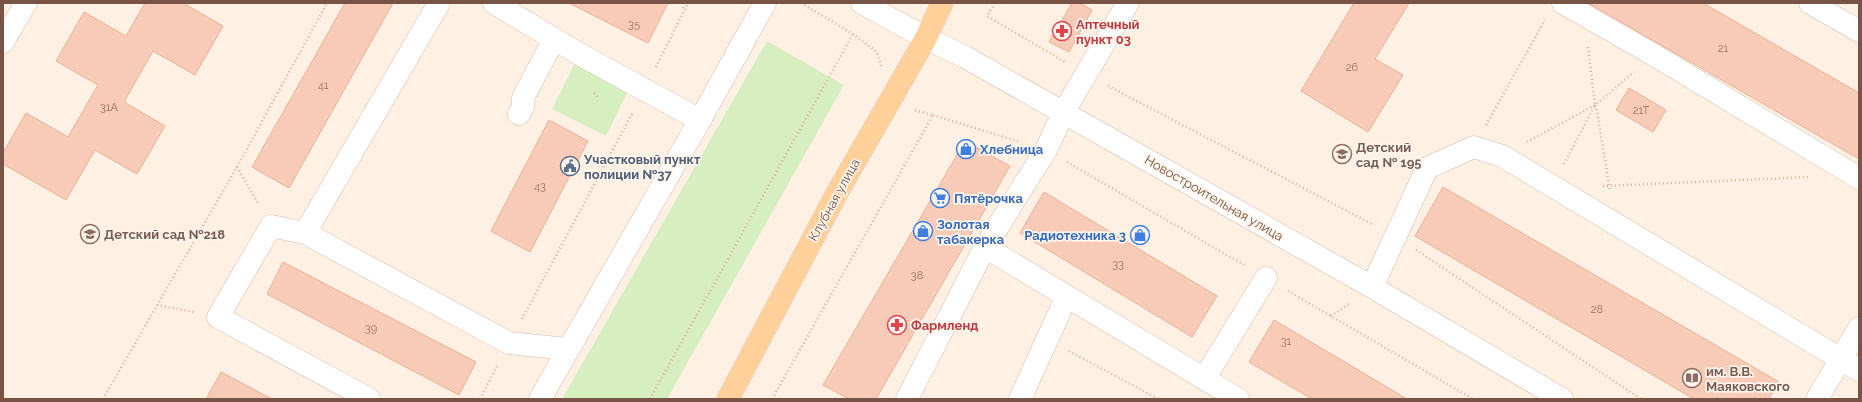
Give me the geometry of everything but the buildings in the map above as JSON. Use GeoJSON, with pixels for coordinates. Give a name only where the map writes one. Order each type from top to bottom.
{"type":"FeatureCollection","features":[{"type":"Feature","properties":{"kind":"main road","name":"Клубная улица"},"geometry":{"type":"LineString","coordinates":[[728,399],[837,193],[926,38],[942,3]]}},
{"type":"Feature","properties":{"kind":"street"},"geometry":{"type":"LineString","coordinates":[[3,42],[26,3]]}},
{"type":"Feature","properties":{"kind":"street"},"geometry":{"type":"LineString","coordinates":[[305,233],[440,3]]}},
{"type":"Feature","properties":{"kind":"street"},"geometry":{"type":"LineString","coordinates":[[494,3],[554,39],[700,120]]}},
{"type":"Feature","properties":{"kind":"street"},"geometry":{"type":"LineString","coordinates":[[540,399],[700,120],[765,3]]}},
{"type":"Feature","properties":{"kind":"street","name":"Новостроительная улица"},"geometry":{"type":"LineString","coordinates":[[862,3],[926,38],[965,57],[1063,112],[1372,288],[1562,399]]}},
{"type":"Feature","properties":{"kind":"street"},"geometry":{"type":"LineString","coordinates":[[907,399],[985,248],[1046,150],[1063,112],[1128,3]]}},
{"type":"Feature","properties":{"kind":"street"},"geometry":{"type":"LineString","coordinates":[[1810,3],[1859,32]]}},
{"type":"Feature","properties":{"kind":"street"},"geometry":{"type":"LineString","coordinates":[[1555,10],[1584,16],[1654,55],[1859,178]]}},
{"type":"Feature","properties":{"kind":"street"},"geometry":{"type":"LineString","coordinates":[[519,114],[523,107],[523,98],[554,39]]}},
{"type":"Feature","properties":{"kind":"street"},"geometry":{"type":"LineString","coordinates":[[1372,288],[1427,168],[1474,147],[1502,156],[1850,365]]}},
{"type":"Feature","properties":{"kind":"street"},"geometry":{"type":"LineString","coordinates":[[369,399],[218,317],[271,226],[305,233],[509,343],[567,350]]}},
{"type":"Feature","properties":{"kind":"street"},"geometry":{"type":"LineString","coordinates":[[985,248],[1238,399]]}},
{"type":"Feature","properties":{"kind":"street"},"geometry":{"type":"LineString","coordinates":[[1204,379],[1266,278]]}},
{"type":"Feature","properties":{"kind":"street"},"geometry":{"type":"LineString","coordinates":[[1020,399],[1067,296]]}},
{"type":"Feature","properties":{"kind":"street"},"geometry":{"type":"LineString","coordinates":[[1817,399],[1850,365],[1859,328]]}},
{"type":"Feature","properties":{"kind":"path"},"geometry":{"type":"LineString","coordinates":[[103,399],[237,167],[327,3]]}},
{"type":"Feature","properties":{"kind":"path"},"geometry":{"type":"LineString","coordinates":[[682,3],[684,10]]}},
{"type":"Feature","properties":{"kind":"path"},"geometry":{"type":"LineString","coordinates":[[480,399],[645,90],[688,3]]}},
{"type":"Feature","properties":{"kind":"path"},"geometry":{"type":"LineString","coordinates":[[995,3],[987,16],[1086,74],[1396,237],[1641,399]]}},
{"type":"Feature","properties":{"kind":"path"},"geometry":{"type":"LineString","coordinates":[[1474,147],[1555,10]]}},
{"type":"Feature","properties":{"kind":"path"},"geometry":{"type":"LineString","coordinates":[[1584,16],[1595,105],[1610,186],[1614,223]]}},
{"type":"Feature","properties":{"kind":"path"},"geometry":{"type":"LineString","coordinates":[[650,399],[853,34]]}},
{"type":"Feature","properties":{"kind":"path"},"geometry":{"type":"LineString","coordinates":[[1502,156],[1595,105],[1654,55]]}},
{"type":"Feature","properties":{"kind":"path"},"geometry":{"type":"LineString","coordinates":[[1552,185],[1595,105]]}},
{"type":"Feature","properties":{"kind":"path"},"geometry":{"type":"LineString","coordinates":[[933,115],[1046,150],[1473,399]]}},
{"type":"Feature","properties":{"kind":"path"},"geometry":{"type":"LineString","coordinates":[[237,167],[271,226]]}},
{"type":"Feature","properties":{"kind":"path"},"geometry":{"type":"LineString","coordinates":[[1595,186],[1815,177]]}},
{"type":"Feature","properties":{"kind":"path"},"geometry":{"type":"LineString","coordinates":[[157,305],[218,317]]}},
{"type":"Feature","properties":{"kind":"path"},"geometry":{"type":"LineString","coordinates":[[1047,340],[1158,399]]}},
{"type":"Feature","properties":{"kind":"green space"},"geometry":{"type":"Polygon","coordinates":[[[767,41],[844,85],[667,399],[562,399],[767,41]]]}},
{"type":"Feature","properties":{"kind":"green space"},"geometry":{"type":"Polygon","coordinates":[[[576,61],[630,87],[606,136],[552,109],[576,61]]]}},
{"type":"Feature","properties":{"kind":"place","name":"Аптечный пункт 03"},"geometry":{"type":"Point","coordinates":[1062,31]}},
{"type":"Feature","properties":{"kind":"place","name":"Хлебница"},"geometry":{"type":"Point","coordinates":[966,149]}},
{"type":"Feature","properties":{"kind":"place","name":"Детский сад № 195"},"geometry":{"type":"Point","coordinates":[1342,154]}},
{"type":"Feature","properties":{"kind":"place","name":"Участковый пункт полиции №37"},"geometry":{"type":"Point","coordinates":[570,166]}},
{"type":"Feature","properties":{"kind":"place","name":"Пятёрочка"},"geometry":{"type":"Point","coordinates":[940,198]}},
{"type":"Feature","properties":{"kind":"place","name":"Золотая табакерка"},"geometry":{"type":"Point","coordinates":[923,231]}},
{"type":"Feature","properties":{"kind":"place","name":"Детский сад №218"},"geometry":{"type":"Point","coordinates":[90,234]}},
{"type":"Feature","properties":{"kind":"place","name":"Радиотехника 3"},"geometry":{"type":"Point","coordinates":[1140,235]}},
{"type":"Feature","properties":{"kind":"place","name":"Фармленд"},"geometry":{"type":"Point","coordinates":[897,325]}},
{"type":"Feature","properties":{"kind":"place","name":"им. В.В. Маяковского"},"geometry":{"type":"Point","coordinates":[1692,378]}}]}
